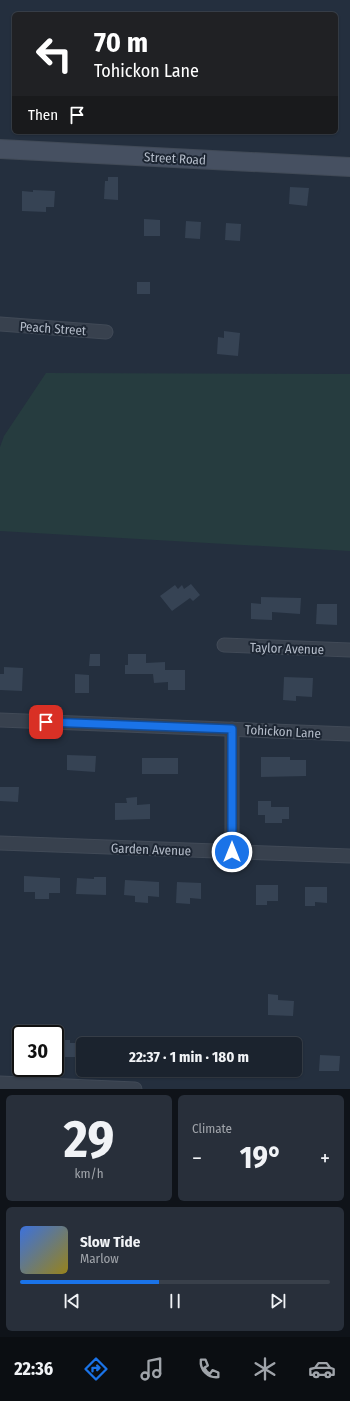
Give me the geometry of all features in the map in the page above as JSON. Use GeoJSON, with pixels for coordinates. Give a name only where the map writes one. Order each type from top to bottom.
{"type":"FeatureCollection","features":[{"type":"Feature","properties":{"kind":"main road","name":"Street Road"},"geometry":{"type":"LineString","coordinates":[[0,148],[350,167]]}},
{"type":"Feature","properties":{"kind":"street","name":"Peach Street"},"geometry":{"type":"LineString","coordinates":[[0,324],[106,332]]}},
{"type":"Feature","properties":{"kind":"street","name":"Taylor Avenue"},"geometry":{"type":"LineString","coordinates":[[224,645],[350,650]]}},
{"type":"Feature","properties":{"kind":"street","name":"Tohickon Lane"},"geometry":{"type":"LineString","coordinates":[[0,720],[350,734]]}},
{"type":"Feature","properties":{"kind":"street"},"geometry":{"type":"LineString","coordinates":[[232,729],[232,852]]}},
{"type":"Feature","properties":{"kind":"street","name":"Garden Avenue"},"geometry":{"type":"LineString","coordinates":[[0,843],[350,856]]}},
{"type":"Feature","properties":{"kind":"street"},"geometry":{"type":"LineString","coordinates":[[0,1083],[135,1089]]}},
{"type":"Feature","properties":{"kind":"green space"},"geometry":{"type":"Polygon","coordinates":[[[46,373],[350,374],[350,551],[0,531],[0,447],[4,436],[46,373]]]}},
{"type":"Feature","properties":{"kind":"building"},"geometry":{"type":"Polygon","coordinates":[[[108,177],[118,177],[118,200],[104,199],[105,181],[108,181],[108,177]]]}},
{"type":"Feature","properties":{"kind":"building"},"geometry":{"type":"Polygon","coordinates":[[[290,187],[309,188],[307,206],[289,204],[290,187]]]}},
{"type":"Feature","properties":{"kind":"building"},"geometry":{"type":"Polygon","coordinates":[[[33,190],[55,191],[54,207],[46,207],[46,212],[22,211],[22,191],[33,192],[33,190]]]}},
{"type":"Feature","properties":{"kind":"building"},"geometry":{"type":"Polygon","coordinates":[[[144,219],[160,220],[160,236],[144,236],[144,219]]]}},
{"type":"Feature","properties":{"kind":"building"},"geometry":{"type":"Polygon","coordinates":[[[186,221],[201,222],[200,239],[185,238],[186,221]]]}},
{"type":"Feature","properties":{"kind":"building"},"geometry":{"type":"Polygon","coordinates":[[[226,223],[241,224],[240,241],[225,240],[226,223]]]}},
{"type":"Feature","properties":{"kind":"building"},"geometry":{"type":"Polygon","coordinates":[[[137,282],[150,282],[150,294],[137,294],[137,282]]]}},
{"type":"Feature","properties":{"kind":"building"},"geometry":{"type":"Polygon","coordinates":[[[224,331],[240,333],[238,356],[217,354],[218,337],[224,338],[224,331]]]}},
{"type":"Feature","properties":{"kind":"building"},"geometry":{"type":"Polygon","coordinates":[[[191,584],[200,595],[193,601],[190,598],[172,611],[160,596],[175,585],[178,589],[182,585],[184,589],[191,584]]]}},
{"type":"Feature","properties":{"kind":"building"},"geometry":{"type":"Polygon","coordinates":[[[261,597],[301,598],[300,614],[272,612],[272,620],[251,619],[251,603],[261,604],[261,597]]]}},
{"type":"Feature","properties":{"kind":"building"},"geometry":{"type":"Polygon","coordinates":[[[317,604],[337,604],[337,625],[316,624],[317,604]]]}},
{"type":"Feature","properties":{"kind":"building"},"geometry":{"type":"Polygon","coordinates":[[[90,654],[100,654],[100,666],[89,666],[90,654]]]}},
{"type":"Feature","properties":{"kind":"building"},"geometry":{"type":"Polygon","coordinates":[[[128,654],[146,654],[146,663],[165,662],[165,670],[185,670],[185,690],[168,690],[168,682],[154,683],[153,674],[125,674],[125,665],[128,665],[128,654]]]}},
{"type":"Feature","properties":{"kind":"building"},"geometry":{"type":"Polygon","coordinates":[[[4,667],[23,668],[22,691],[0,690],[0,674],[4,674],[4,667]]]}},
{"type":"Feature","properties":{"kind":"building"},"geometry":{"type":"Polygon","coordinates":[[[75,674],[89,675],[89,693],[75,693],[75,674]]]}},
{"type":"Feature","properties":{"kind":"building"},"geometry":{"type":"Polygon","coordinates":[[[284,677],[313,678],[312,697],[296,696],[296,701],[283,700],[284,677]]]}},
{"type":"Feature","properties":{"kind":"building"},"geometry":{"type":"Polygon","coordinates":[[[67,755],[96,756],[95,772],[67,770],[67,755]]]}},
{"type":"Feature","properties":{"kind":"building"},"geometry":{"type":"Polygon","coordinates":[[[261,757],[290,757],[290,760],[306,760],[306,776],[261,777],[261,757]]]}},
{"type":"Feature","properties":{"kind":"building"},"geometry":{"type":"Polygon","coordinates":[[[142,758],[178,758],[178,774],[142,774],[142,758]]]}},
{"type":"Feature","properties":{"kind":"building"},"geometry":{"type":"Polygon","coordinates":[[[0,787],[19,787],[18,802],[0,801],[0,787]]]}},
{"type":"Feature","properties":{"kind":"building"},"geometry":{"type":"Polygon","coordinates":[[[137,797],[137,805],[150,804],[150,819],[115,820],[115,803],[127,803],[126,798],[137,797]]]}},
{"type":"Feature","properties":{"kind":"building"},"geometry":{"type":"Polygon","coordinates":[[[258,801],[271,801],[271,807],[289,807],[289,819],[282,819],[282,823],[265,823],[265,815],[258,815],[258,801]]]}},
{"type":"Feature","properties":{"kind":"building"},"geometry":{"type":"Polygon","coordinates":[[[24,876],[60,878],[60,893],[49,893],[49,899],[35,899],[35,892],[24,892],[24,876]]]}},
{"type":"Feature","properties":{"kind":"building"},"geometry":{"type":"Polygon","coordinates":[[[94,877],[106,877],[106,895],[76,894],[77,878],[94,879],[94,877]]]}},
{"type":"Feature","properties":{"kind":"building"},"geometry":{"type":"Polygon","coordinates":[[[125,880],[159,882],[159,897],[148,896],[148,903],[135,902],[135,896],[124,895],[125,880]]]}},
{"type":"Feature","properties":{"kind":"building"},"geometry":{"type":"Polygon","coordinates":[[[177,882],[201,883],[201,899],[190,898],[190,904],[176,903],[177,882]]]}},
{"type":"Feature","properties":{"kind":"building"},"geometry":{"type":"Polygon","coordinates":[[[256,885],[278,885],[278,901],[267,901],[267,905],[256,905],[256,885]]]}},
{"type":"Feature","properties":{"kind":"building"},"geometry":{"type":"Polygon","coordinates":[[[305,887],[327,887],[327,903],[315,902],[315,906],[305,906],[305,887]]]}},
{"type":"Feature","properties":{"kind":"building"},"geometry":{"type":"Polygon","coordinates":[[[268,994],[278,995],[278,1000],[294,1001],[293,1016],[268,1015],[268,994]]]}},
{"type":"Feature","properties":{"kind":"building"},"geometry":{"type":"Polygon","coordinates":[[[64,1040],[70,1040],[70,1043],[76,1043],[76,1057],[64,1057],[64,1040]]]}},
{"type":"Feature","properties":{"kind":"building"},"geometry":{"type":"Polygon","coordinates":[[[320,1055],[340,1056],[339,1071],[319,1071],[320,1055]]]}},
{"type":"Feature","properties":{"kind":"route"},"geometry":{"type":"LineString","coordinates":[[46,722],[232,729],[232,852]]}}]}
